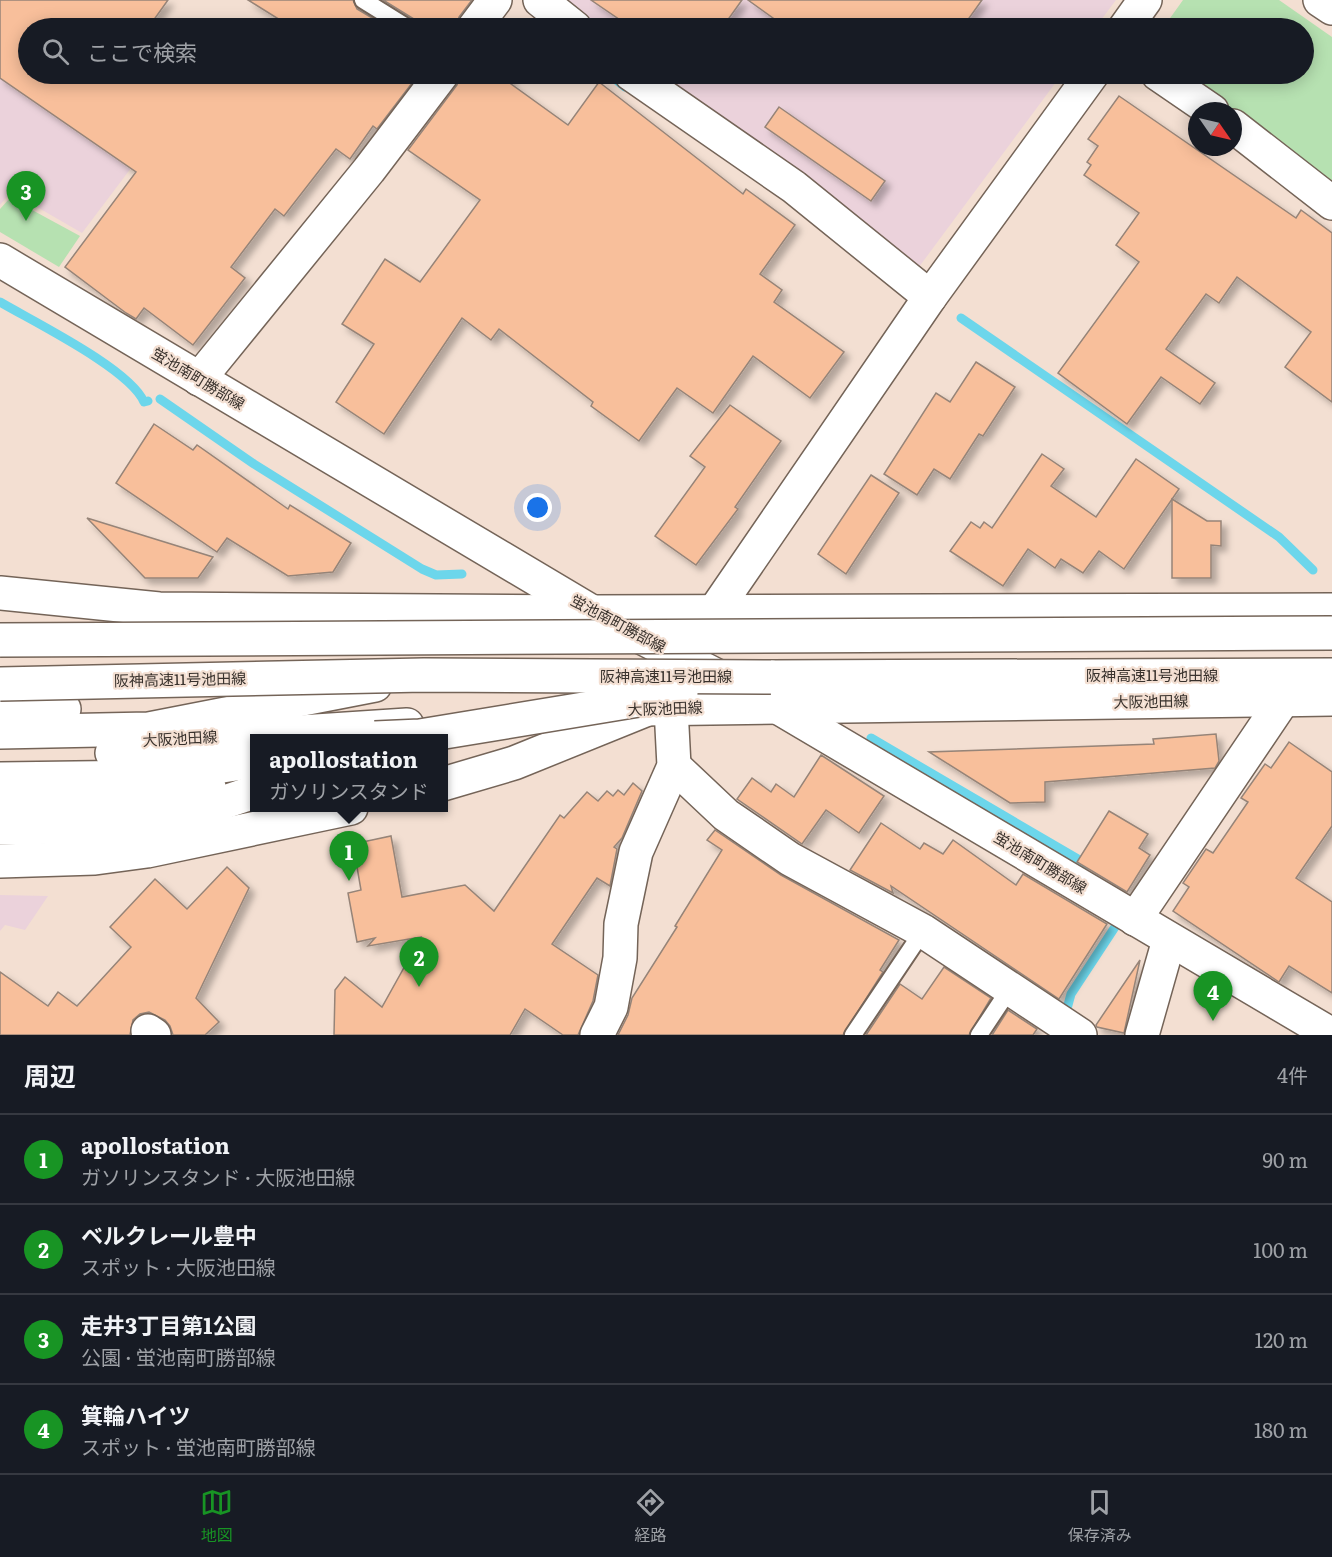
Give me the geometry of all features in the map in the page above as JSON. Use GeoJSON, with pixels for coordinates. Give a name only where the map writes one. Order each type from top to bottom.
{"type":"FeatureCollection","features":[{"type":"Feature","properties":{"kind":"main road"},"geometry":{"type":"LineString","coordinates":[[482,18],[495,0]]}},
{"type":"Feature","properties":{"kind":"main road"},"geometry":{"type":"LineString","coordinates":[[540,0],[562,18]]}},
{"type":"Feature","properties":{"kind":"main road"},"geometry":{"type":"LineString","coordinates":[[1132,18],[1145,0]]}},
{"type":"Feature","properties":{"kind":"main road"},"geometry":{"type":"LineString","coordinates":[[1320,0],[1332,8]]}},
{"type":"Feature","properties":{"kind":"main road"},"geometry":{"type":"LineString","coordinates":[[199,379],[369,170],[434,84]]}},
{"type":"Feature","properties":{"kind":"main road"},"geometry":{"type":"LineString","coordinates":[[645,84],[794,187],[930,297]]}},
{"type":"Feature","properties":{"kind":"main road"},"geometry":{"type":"LineString","coordinates":[[714,612],[930,297],[1085,84]]}},
{"type":"Feature","properties":{"kind":"main road"},"geometry":{"type":"LineString","coordinates":[[1173,84],[1199,102]]}},
{"type":"Feature","properties":{"kind":"main road"},"geometry":{"type":"LineString","coordinates":[[1242,133],[1332,203]]}},
{"type":"Feature","properties":{"kind":"main road","name":"蛍池南町勝部線"},"geometry":{"type":"LineString","coordinates":[[0,260],[592,612],[774,692],[1135,920],[1332,1035]]}},
{"type":"Feature","properties":{"kind":"main road"},"geometry":{"type":"LineString","coordinates":[[0,593],[159,609],[592,612],[1332,610]]}},
{"type":"Feature","properties":{"kind":"main road"},"geometry":{"type":"LineString","coordinates":[[0,640],[1332,633]]}},
{"type":"Feature","properties":{"kind":"main road"},"geometry":{"type":"LineString","coordinates":[[0,709],[130,708],[424,675]]}},
{"type":"Feature","properties":{"kind":"main road"},"geometry":{"type":"LineString","coordinates":[[0,732],[149,729],[424,675]]}},
{"type":"Feature","properties":{"kind":"main road","name":"阪神高速11号池田線"},"geometry":{"type":"LineString","coordinates":[[0,684],[424,675],[774,692],[1332,675]]}},
{"type":"Feature","properties":{"kind":"main road"},"geometry":{"type":"LineString","coordinates":[[443,734],[774,692]]}},
{"type":"Feature","properties":{"kind":"main road","name":"大阪池田線"},"geometry":{"type":"LineString","coordinates":[[263,734],[661,708],[774,692],[1332,699]]}},
{"type":"Feature","properties":{"kind":"main road"},"geometry":{"type":"LineString","coordinates":[[1135,920],[1283,700]]}},
{"type":"Feature","properties":{"kind":"main road"},"geometry":{"type":"LineString","coordinates":[[448,783],[514,763],[661,708],[674,766],[726,815],[790,860],[924,931],[1009,990],[1080,1035]]}},
{"type":"Feature","properties":{"kind":"main road","name":"大阪池田線"},"geometry":{"type":"LineString","coordinates":[[0,745],[156,741],[250,735]]}},
{"type":"Feature","properties":{"kind":"main road"},"geometry":{"type":"LineString","coordinates":[[0,754],[150,752],[250,746]]}},
{"type":"Feature","properties":{"kind":"main road"},"geometry":{"type":"LineString","coordinates":[[0,779],[151,777],[250,762]]}},
{"type":"Feature","properties":{"kind":"main road"},"geometry":{"type":"LineString","coordinates":[[597,1035],[611,1007],[620,958],[621,924],[636,852],[674,766]]}},
{"type":"Feature","properties":{"kind":"main road"},"geometry":{"type":"LineString","coordinates":[[0,804],[150,801],[250,777]]}},
{"type":"Feature","properties":{"kind":"main road"},"geometry":{"type":"LineString","coordinates":[[0,828],[154,826],[250,794]]}},
{"type":"Feature","properties":{"kind":"main road"},"geometry":{"type":"LineString","coordinates":[[0,861],[94,858],[147,851],[328,812]]}},
{"type":"Feature","properties":{"kind":"main road"},"geometry":{"type":"LineString","coordinates":[[1142,1035],[1169,940]]}},
{"type":"Feature","properties":{"kind":"lane"},"geometry":{"type":"LineString","coordinates":[[363,0],[392,18]]}},
{"type":"Feature","properties":{"kind":"lane"},"geometry":{"type":"LineString","coordinates":[[853,1035],[924,931]]}},
{"type":"Feature","properties":{"kind":"lane"},"geometry":{"type":"LineString","coordinates":[[979,1035],[1009,990]]}},
{"type":"Feature","properties":{"kind":"shaded area"},"geometry":{"type":"Polygon","coordinates":[[[0,0],[117,0],[144,18],[18,18],[18,84],[194,84],[82,233],[11,192],[0,205],[0,0]]]}},
{"type":"Feature","properties":{"kind":"shaded area"},"geometry":{"type":"Polygon","coordinates":[[[555,0],[1116,0],[1102,18],[579,18],[555,0]]]}},
{"type":"Feature","properties":{"kind":"shaded area"},"geometry":{"type":"Polygon","coordinates":[[[664,84],[1055,84],[916,271],[664,84]]]}},
{"type":"Feature","properties":{"kind":"shaded area"},"geometry":{"type":"Polygon","coordinates":[[[0,895],[48,896],[25,930],[5,925],[0,931],[0,895]]]}},
{"type":"Feature","properties":{"kind":"green space"},"geometry":{"type":"Polygon","coordinates":[[[1183,0],[1279,0],[1305,18],[1170,18],[1183,0]]]}},
{"type":"Feature","properties":{"kind":"green space"},"geometry":{"type":"Polygon","coordinates":[[[1314,24],[1332,37],[1332,193],[1242,124],[1242,102],[1213,102],[1189,84],[1314,84],[1314,24]]]}},
{"type":"Feature","properties":{"kind":"green space"},"geometry":{"type":"Polygon","coordinates":[[[10,198],[80,236],[59,267],[0,232],[0,209],[10,198]]]}},
{"type":"Feature","properties":{"kind":"building"},"geometry":{"type":"Polygon","coordinates":[[[0,0],[168,0],[155,18],[18,18],[18,84],[411,84],[377,129],[373,126],[350,159],[336,149],[284,216],[275,209],[231,267],[245,278],[193,345],[144,308],[136,319],[126,313],[65,267],[136,172],[0,78],[0,0]]]}},
{"type":"Feature","properties":{"kind":"building"},"geometry":{"type":"Polygon","coordinates":[[[248,0],[353,0],[357,9],[372,18],[277,18],[248,0]]]}},
{"type":"Feature","properties":{"kind":"building"},"geometry":{"type":"Polygon","coordinates":[[[383,0],[472,0],[459,18],[412,18],[383,0]]]}},
{"type":"Feature","properties":{"kind":"building"},"geometry":{"type":"Polygon","coordinates":[[[591,0],[742,0],[729,18],[617,18],[591,0]]]}},
{"type":"Feature","properties":{"kind":"building"},"geometry":{"type":"Polygon","coordinates":[[[748,0],[982,0],[969,18],[773,18],[748,0]]]}},
{"type":"Feature","properties":{"kind":"building"},"geometry":{"type":"Polygon","coordinates":[[[511,84],[568,125],[598,84],[602,84],[743,194],[746,189],[795,225],[760,274],[782,290],[774,302],[844,352],[810,398],[753,356],[713,413],[677,388],[639,441],[591,406],[593,402],[499,329],[491,340],[462,318],[384,434],[336,402],[374,344],[342,324],[385,259],[420,282],[480,200],[408,150],[457,85],[511,84]]]}},
{"type":"Feature","properties":{"kind":"building"},"geometry":{"type":"Polygon","coordinates":[[[1119,96],[1188,144],[1188,156],[1206,156],[1296,218],[1301,210],[1332,233],[1332,402],[1285,367],[1311,332],[1237,277],[1219,303],[1206,294],[1166,349],[1215,383],[1200,404],[1161,377],[1127,424],[1058,373],[1139,262],[1116,245],[1139,213],[1084,175],[1091,165],[1087,162],[1098,146],[1088,139],[1119,96]]]}},
{"type":"Feature","properties":{"kind":"building"},"geometry":{"type":"Polygon","coordinates":[[[779,107],[885,181],[871,201],[765,127],[779,107]]]}},
{"type":"Feature","properties":{"kind":"building"},"geometry":{"type":"Polygon","coordinates":[[[976,362],[1015,387],[983,436],[979,434],[950,479],[934,469],[917,495],[884,474],[936,393],[950,402],[976,362]]]}},
{"type":"Feature","properties":{"kind":"building"},"geometry":{"type":"Polygon","coordinates":[[[730,405],[781,441],[735,507],[738,509],[696,565],[655,536],[705,467],[690,456],[730,405]]]}},
{"type":"Feature","properties":{"kind":"building"},"geometry":{"type":"Polygon","coordinates":[[[154,424],[193,450],[197,445],[288,509],[290,505],[351,543],[333,572],[288,576],[227,538],[217,552],[116,483],[154,424]]]}},
{"type":"Feature","properties":{"kind":"building"},"geometry":{"type":"Polygon","coordinates":[[[1042,454],[1064,469],[1051,486],[1096,517],[1136,459],[1179,489],[1124,569],[1099,551],[1083,573],[1061,559],[1055,568],[1028,549],[1003,586],[950,551],[971,522],[980,528],[984,522],[992,528],[1042,454]]]}},
{"type":"Feature","properties":{"kind":"building"},"geometry":{"type":"Polygon","coordinates":[[[871,475],[899,493],[846,574],[818,554],[871,475]]]}},
{"type":"Feature","properties":{"kind":"building"},"geometry":{"type":"Polygon","coordinates":[[[1172,499],[1207,521],[1221,521],[1221,546],[1211,545],[1211,578],[1172,578],[1172,499]]]}},
{"type":"Feature","properties":{"kind":"building"},"geometry":{"type":"Polygon","coordinates":[[[87,518],[213,557],[198,578],[145,578],[87,518]]]}},
{"type":"Feature","properties":{"kind":"building"},"geometry":{"type":"Polygon","coordinates":[[[1216,734],[1219,761],[1215,768],[1045,782],[1045,802],[1010,803],[929,752],[1154,744],[1153,739],[1216,734]]]}},
{"type":"Feature","properties":{"kind":"building"},"geometry":{"type":"Polygon","coordinates":[[[1289,742],[1332,772],[1332,826],[1296,878],[1332,902],[1332,993],[1289,966],[1279,982],[1173,911],[1189,887],[1183,883],[1206,849],[1213,853],[1248,802],[1241,798],[1265,764],[1271,768],[1289,742]]]}},
{"type":"Feature","properties":{"kind":"building"},"geometry":{"type":"Polygon","coordinates":[[[821,755],[884,796],[859,833],[826,810],[802,844],[737,799],[752,778],[771,792],[776,784],[794,797],[821,755]]]}},
{"type":"Feature","properties":{"kind":"building"},"geometry":{"type":"Polygon","coordinates":[[[633,783],[642,791],[622,838],[614,847],[617,849],[610,886],[597,878],[552,944],[598,975],[593,1001],[578,1035],[563,1035],[525,1009],[510,1035],[334,1035],[335,990],[345,977],[382,1007],[421,937],[368,946],[375,938],[357,942],[348,893],[361,890],[353,844],[391,836],[402,897],[465,885],[494,911],[560,815],[564,818],[587,792],[598,801],[607,791],[613,796],[618,790],[624,795],[633,783]]]}},
{"type":"Feature","properties":{"kind":"building"},"geometry":{"type":"Polygon","coordinates":[[[1109,811],[1148,834],[1139,848],[1150,855],[1127,892],[1077,862],[1109,811]]]}},
{"type":"Feature","properties":{"kind":"building"},"geometry":{"type":"Polygon","coordinates":[[[881,823],[920,849],[924,843],[943,854],[953,840],[1016,885],[1023,874],[1107,924],[1059,999],[891,886],[893,893],[850,870],[881,823]]]}},
{"type":"Feature","properties":{"kind":"building"},"geometry":{"type":"Polygon","coordinates":[[[715,830],[781,875],[899,940],[880,970],[883,972],[843,1035],[618,1035],[628,1015],[632,998],[722,850],[707,840],[715,830]]]}},
{"type":"Feature","properties":{"kind":"building"},"geometry":{"type":"Polygon","coordinates":[[[227,867],[249,888],[196,998],[219,1022],[205,1035],[173,1035],[165,1020],[149,1012],[140,1014],[133,1020],[130,1035],[0,1035],[0,972],[48,1006],[58,992],[77,1006],[131,947],[110,927],[155,879],[187,909],[227,867]]]}},
{"type":"Feature","properties":{"kind":"building"},"geometry":{"type":"Polygon","coordinates":[[[1140,960],[1124,1033],[1097,1027],[1096,1025],[1140,960]]]}},
{"type":"Feature","properties":{"kind":"building"},"geometry":{"type":"Polygon","coordinates":[[[944,967],[991,998],[969,1035],[866,1035],[900,984],[922,999],[944,967]]]}},
{"type":"Feature","properties":{"kind":"building"},"geometry":{"type":"Polygon","coordinates":[[[1008,1010],[1037,1029],[1033,1035],[992,1035],[1008,1010]]]}},
{"type":"Feature","properties":{"kind":"waterway"},"geometry":{"type":"LineString","coordinates":[[621,84],[625,87]]}},
{"type":"Feature","properties":{"kind":"waterway"},"geometry":{"type":"LineString","coordinates":[[0,302],[101,361],[135,389],[144,402],[148,401]]}},
{"type":"Feature","properties":{"kind":"waterway"},"geometry":{"type":"LineString","coordinates":[[961,318],[1279,537],[1313,570]]}},
{"type":"Feature","properties":{"kind":"waterway"},"geometry":{"type":"LineString","coordinates":[[160,399],[254,464],[422,569],[436,575],[462,574]]}},
{"type":"Feature","properties":{"kind":"waterway"},"geometry":{"type":"LineString","coordinates":[[871,738],[1088,865]]}},
{"type":"Feature","properties":{"kind":"waterway"},"geometry":{"type":"LineString","coordinates":[[1068,1018],[1065,1016],[1071,994],[1115,927]]}},
{"type":"Feature","properties":{"kind":"place","name":"走井3丁目第1公園"},"geometry":{"type":"Point","coordinates":[26,221]}},
{"type":"Feature","properties":{"kind":"place","name":"apollostation"},"geometry":{"type":"Point","coordinates":[349,881]}},
{"type":"Feature","properties":{"kind":"place","name":"ベルクレール豊中"},"geometry":{"type":"Point","coordinates":[419,987]}},
{"type":"Feature","properties":{"kind":"place","name":"箕輪ハイツ"},"geometry":{"type":"Point","coordinates":[1213,1021]}}]}
